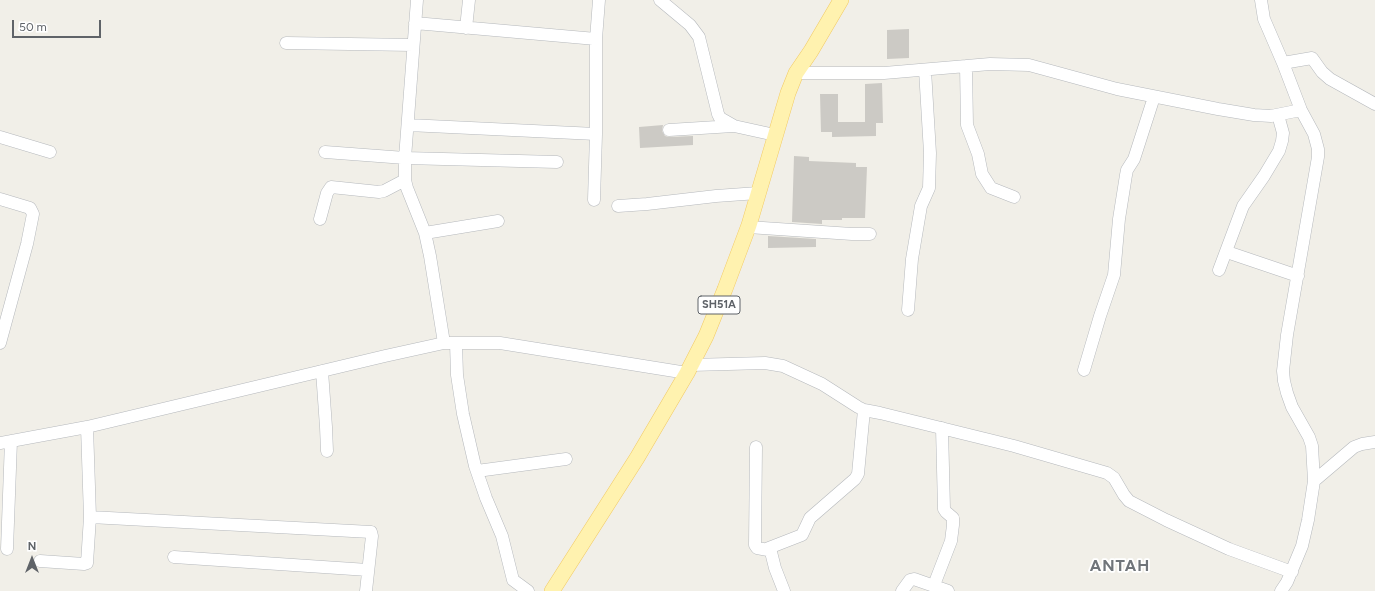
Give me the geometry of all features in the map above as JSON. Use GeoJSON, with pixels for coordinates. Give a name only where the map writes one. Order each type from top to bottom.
{"type":"FeatureCollection","features":[{"type":"Feature","properties":{"kind":"main road","name":"SH51A"},"geometry":{"type":"LineString","coordinates":[[552,591],[637,458],[689,369],[718,308],[748,226],[784,105],[796,73],[811,51],[841,0]]}},
{"type":"Feature","properties":{"kind":"street"},"geometry":{"type":"LineString","coordinates":[[417,0],[405,158],[405,180],[425,233],[457,375],[462,408],[477,471],[486,498],[502,536],[513,580],[528,591]]}},
{"type":"Feature","properties":{"kind":"street"},"geometry":{"type":"LineString","coordinates":[[466,28],[469,0]]}},
{"type":"Feature","properties":{"kind":"street"},"geometry":{"type":"LineString","coordinates":[[594,200],[596,39],[600,0]]}},
{"type":"Feature","properties":{"kind":"street"},"geometry":{"type":"LineString","coordinates":[[660,0],[690,25],[699,37],[718,114],[723,120],[734,126]]}},
{"type":"Feature","properties":{"kind":"street"},"geometry":{"type":"LineString","coordinates":[[1261,0],[1264,19],[1301,110],[1316,139],[1318,157],[1287,335],[1283,375],[1290,400],[1312,446],[1314,481],[1302,546],[1292,572],[1281,591]]}},
{"type":"Feature","properties":{"kind":"street"},"geometry":{"type":"LineString","coordinates":[[415,24],[596,39]]}},
{"type":"Feature","properties":{"kind":"street"},"geometry":{"type":"LineString","coordinates":[[286,42],[413,45]]}},
{"type":"Feature","properties":{"kind":"street"},"geometry":{"type":"LineString","coordinates":[[1283,63],[1312,58],[1322,72],[1330,79],[1375,104]]}},
{"type":"Feature","properties":{"kind":"street"},"geometry":{"type":"LineString","coordinates":[[796,73],[884,73],[1001,64],[1029,65],[1118,89],[1244,114],[1265,116],[1301,110]]}},
{"type":"Feature","properties":{"kind":"street"},"geometry":{"type":"LineString","coordinates":[[966,66],[968,125],[978,154],[982,174],[990,188],[1014,197]]}},
{"type":"Feature","properties":{"kind":"street"},"geometry":{"type":"LineString","coordinates":[[908,310],[912,259],[921,206],[928,188],[930,153],[925,70]]}},
{"type":"Feature","properties":{"kind":"street"},"geometry":{"type":"LineString","coordinates":[[1084,370],[1114,276],[1119,219],[1127,170],[1134,159],[1154,97]]}},
{"type":"Feature","properties":{"kind":"street"},"geometry":{"type":"LineString","coordinates":[[1219,270],[1243,206],[1264,176],[1282,141],[1283,133],[1278,115]]}},
{"type":"Feature","properties":{"kind":"street"},"geometry":{"type":"LineString","coordinates":[[408,125],[596,134]]}},
{"type":"Feature","properties":{"kind":"street"},"geometry":{"type":"LineString","coordinates":[[669,130],[734,126],[775,135]]}},
{"type":"Feature","properties":{"kind":"street"},"geometry":{"type":"LineString","coordinates":[[0,137],[50,152]]}},
{"type":"Feature","properties":{"kind":"street"},"geometry":{"type":"LineString","coordinates":[[325,152],[405,158],[556,162]]}},
{"type":"Feature","properties":{"kind":"street"},"geometry":{"type":"LineString","coordinates":[[320,219],[327,193],[331,187],[379,192],[405,180]]}},
{"type":"Feature","properties":{"kind":"street"},"geometry":{"type":"LineString","coordinates":[[618,206],[758,193]]}},
{"type":"Feature","properties":{"kind":"street"},"geometry":{"type":"LineString","coordinates":[[0,199],[30,208],[33,214],[27,244],[0,343]]}},
{"type":"Feature","properties":{"kind":"street"},"geometry":{"type":"LineString","coordinates":[[425,233],[498,221]]}},
{"type":"Feature","properties":{"kind":"street"},"geometry":{"type":"LineString","coordinates":[[748,226],[870,234]]}},
{"type":"Feature","properties":{"kind":"street"},"geometry":{"type":"LineString","coordinates":[[1226,252],[1298,276]]}},
{"type":"Feature","properties":{"kind":"street"},"geometry":{"type":"LineString","coordinates":[[7,549],[6,442],[87,427],[322,370],[450,343],[500,343],[689,369],[765,363],[783,366],[822,384],[855,406],[864,410],[1014,446],[1107,473],[1114,478],[1125,498],[1129,501],[1229,549],[1292,572]]}},
{"type":"Feature","properties":{"kind":"street"},"geometry":{"type":"LineString","coordinates":[[322,370],[327,451]]}},
{"type":"Feature","properties":{"kind":"street"},"geometry":{"type":"LineString","coordinates":[[766,549],[802,535],[810,518],[855,479],[858,474],[864,410]]}},
{"type":"Feature","properties":{"kind":"street"},"geometry":{"type":"LineString","coordinates":[[40,561],[87,564],[90,517],[87,427]]}},
{"type":"Feature","properties":{"kind":"street"},"geometry":{"type":"LineString","coordinates":[[934,585],[951,541],[953,525],[952,517],[944,509],[942,428]]}},
{"type":"Feature","properties":{"kind":"street"},"geometry":{"type":"LineString","coordinates":[[1314,481],[1354,447],[1375,442]]}},
{"type":"Feature","properties":{"kind":"street"},"geometry":{"type":"LineString","coordinates":[[756,447],[756,545],[758,548],[766,549],[772,554],[775,568],[784,591]]}},
{"type":"Feature","properties":{"kind":"street"},"geometry":{"type":"LineString","coordinates":[[477,471],[566,459]]}},
{"type":"Feature","properties":{"kind":"street"},"geometry":{"type":"LineString","coordinates":[[90,517],[371,532],[372,536],[366,591]]}},
{"type":"Feature","properties":{"kind":"street"},"geometry":{"type":"LineString","coordinates":[[174,557],[368,570]]}},
{"type":"Feature","properties":{"kind":"street"},"geometry":{"type":"LineString","coordinates":[[902,591],[910,580],[914,579],[948,591]]}},
{"type":"Feature","properties":{"kind":"building"},"geometry":{"type":"Polygon","coordinates":[[[909,29],[909,58],[887,59],[887,30],[909,29]]]}},
{"type":"Feature","properties":{"kind":"building"},"geometry":{"type":"Polygon","coordinates":[[[882,83],[883,123],[876,123],[876,136],[832,137],[832,132],[821,132],[820,94],[838,94],[838,122],[865,122],[865,84],[882,83]]]}},
{"type":"Feature","properties":{"kind":"building"},"geometry":{"type":"Polygon","coordinates":[[[663,125],[662,131],[665,136],[693,136],[693,145],[640,148],[639,127],[663,125]]]}},
{"type":"Feature","properties":{"kind":"building"},"geometry":{"type":"Polygon","coordinates":[[[794,156],[809,157],[809,161],[856,163],[856,167],[867,167],[865,218],[822,220],[822,224],[792,222],[794,156]]]}},
{"type":"Feature","properties":{"kind":"building"},"geometry":{"type":"Polygon","coordinates":[[[768,236],[816,239],[816,247],[768,248],[768,236]]]}},
{"type":"Feature","properties":{"kind":"district","name":"ANTAH"},"geometry":{"type":"Point","coordinates":[1120,566]}}]}
